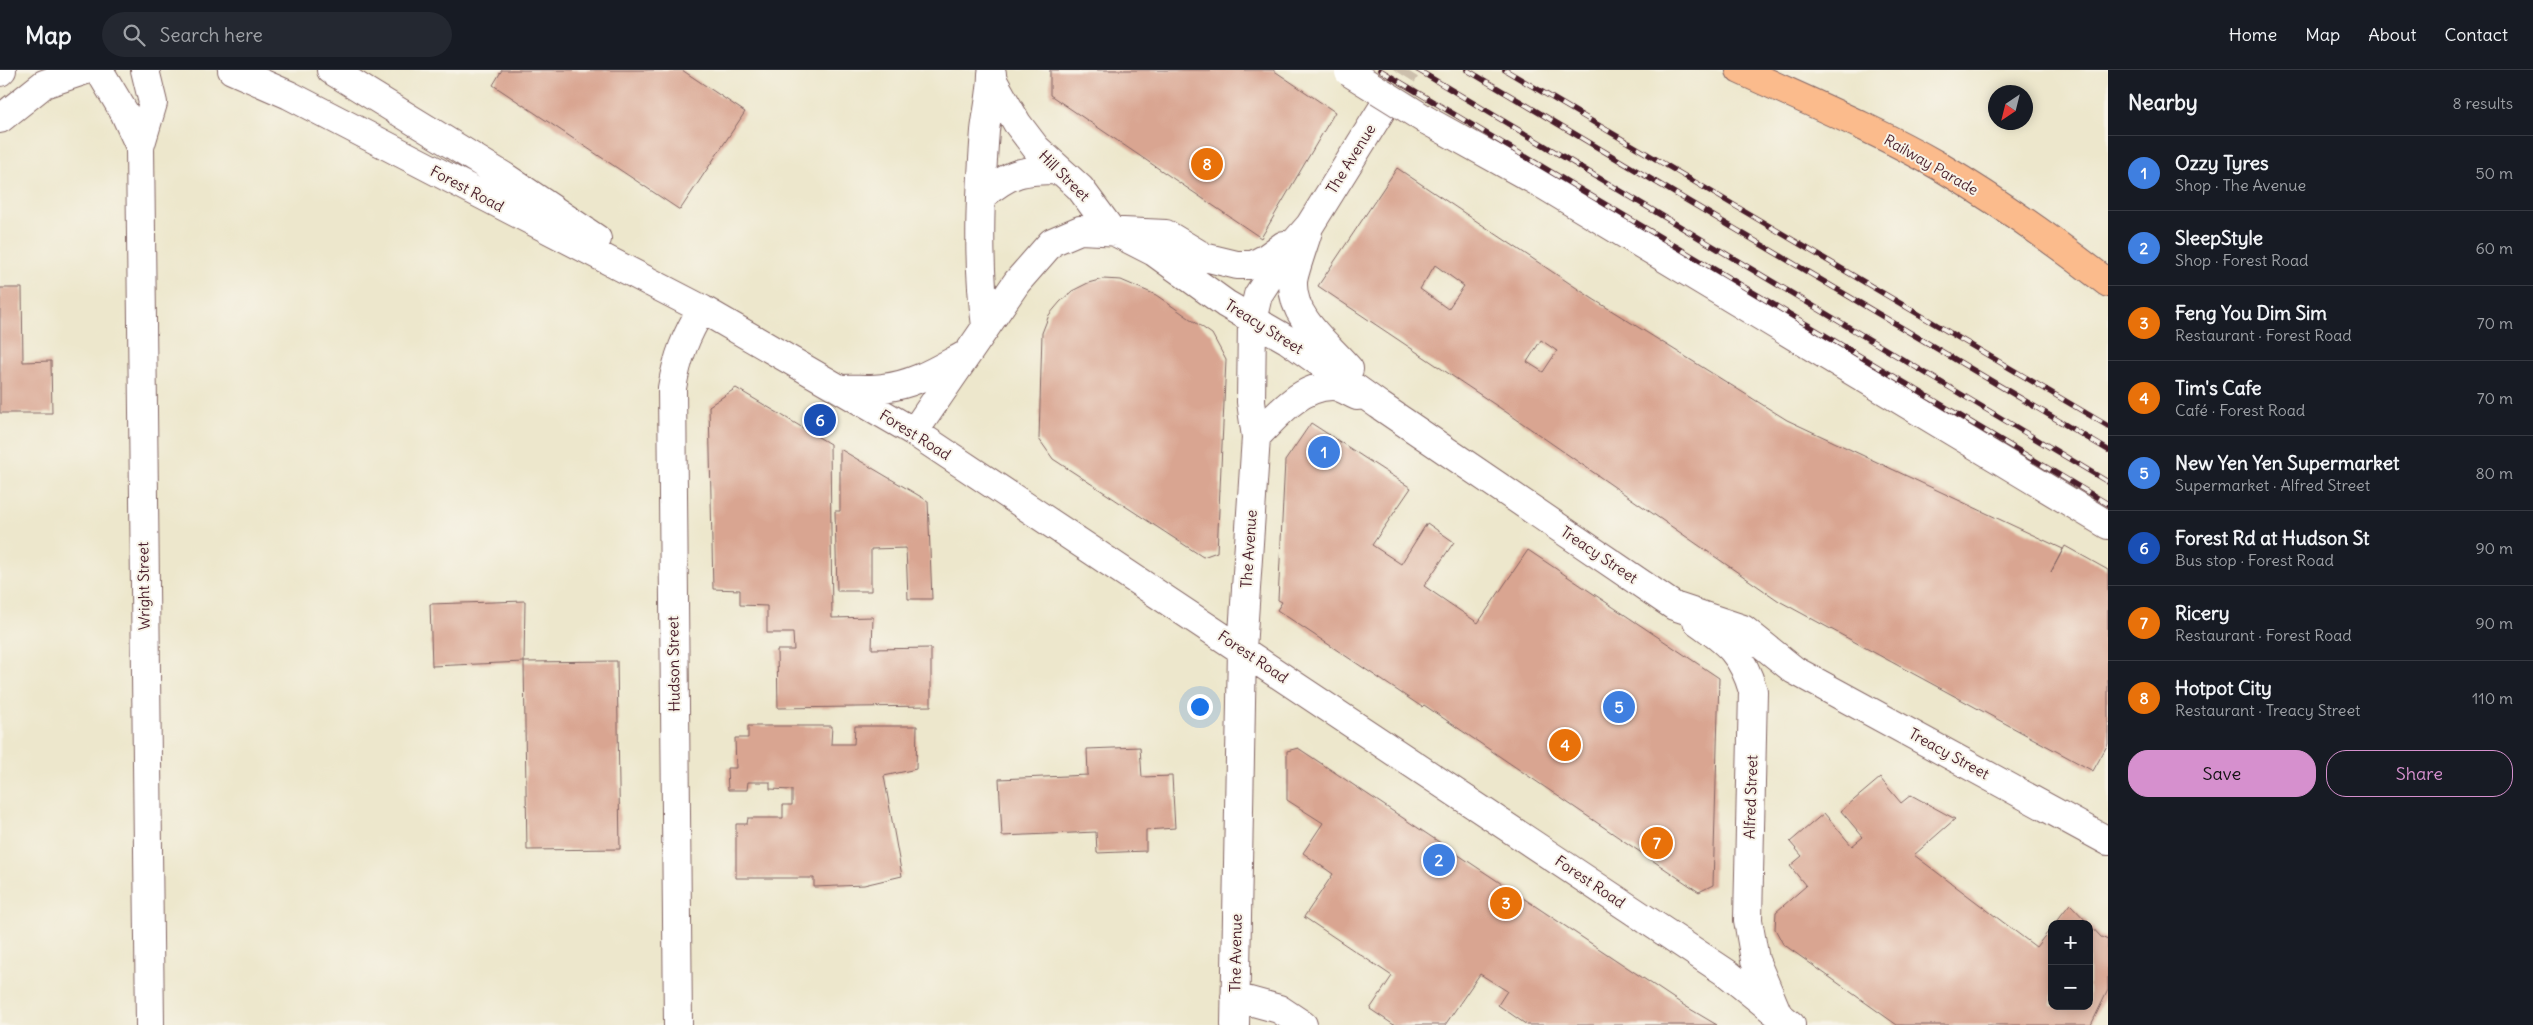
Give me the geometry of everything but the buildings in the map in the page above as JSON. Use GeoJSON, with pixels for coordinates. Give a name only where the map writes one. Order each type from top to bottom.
{"type":"FeatureCollection","features":[{"type":"Feature","properties":{"kind":"main road","name":"Railway Parade"},"geometry":{"type":"LineString","coordinates":[[1740,70],[1866,128],[1938,166],[2011,212],[2108,283]]}},
{"type":"Feature","properties":{"kind":"street"},"geometry":{"type":"LineString","coordinates":[[0,119],[44,84],[86,70]]}},
{"type":"Feature","properties":{"kind":"street","name":"Wright Street"},"geometry":{"type":"LineString","coordinates":[[100,70],[124,112],[140,147]]}},
{"type":"Feature","properties":{"kind":"street","name":"Wright Street"},"geometry":{"type":"LineString","coordinates":[[145,70],[153,103],[140,147],[150,1025]]}},
{"type":"Feature","properties":{"kind":"street","name":"Forest Road"},"geometry":{"type":"LineString","coordinates":[[232,70],[289,95],[702,309],[914,432],[1728,974],[1784,1022]]}},
{"type":"Feature","properties":{"kind":"street","name":"Forest Road"},"geometry":{"type":"LineString","coordinates":[[332,70],[505,177],[702,309]]}},
{"type":"Feature","properties":{"kind":"street"},"geometry":{"type":"LineString","coordinates":[[1347,71],[1426,120],[1554,191],[2108,525]]}},
{"type":"Feature","properties":{"kind":"street","name":"Hill Street"},"geometry":{"type":"LineString","coordinates":[[992,74],[1017,122],[1036,148],[1080,188],[1111,230]]}},
{"type":"Feature","properties":{"kind":"street","name":"Hill Street"},"geometry":{"type":"LineString","coordinates":[[986,326],[980,285],[982,196],[985,129],[992,74]]}},
{"type":"Feature","properties":{"kind":"street","name":"The Avenue"},"geometry":{"type":"LineString","coordinates":[[1235,1025],[1242,649],[1256,437],[1251,402],[1254,362],[1252,321],[1258,295],[1268,276],[1310,224],[1381,111]]}},
{"type":"Feature","properties":{"kind":"street"},"geometry":{"type":"LineString","coordinates":[[982,196],[997,184],[1018,172],[1059,170]]}},
{"type":"Feature","properties":{"kind":"street"},"geometry":{"type":"LineString","coordinates":[[914,432],[1030,264],[1052,242],[1080,230],[1166,234],[1204,257],[1237,265],[1253,264],[1266,258],[1310,224]]}},
{"type":"Feature","properties":{"kind":"street"},"geometry":{"type":"LineString","coordinates":[[1310,224],[1293,282],[1302,315],[1314,333],[1333,350],[1379,405]]}},
{"type":"Feature","properties":{"kind":"street","name":"Treacy Street"},"geometry":{"type":"LineString","coordinates":[[1111,230],[1154,252],[1252,321],[1288,340],[1379,405],[1674,606],[1743,629],[1794,670],[2108,841]]}},
{"type":"Feature","properties":{"kind":"street","name":"Hudson Street"},"geometry":{"type":"LineString","coordinates":[[678,1025],[672,388],[676,362],[685,337],[702,309]]}},
{"type":"Feature","properties":{"kind":"street"},"geometry":{"type":"LineString","coordinates":[[839,389],[883,388],[907,383],[931,374],[967,354]]}},
{"type":"Feature","properties":{"kind":"street"},"geometry":{"type":"LineString","coordinates":[[1256,437],[1292,403],[1314,389],[1334,386],[1379,405]]}},
{"type":"Feature","properties":{"kind":"street","name":"Alfred Street"},"geometry":{"type":"LineString","coordinates":[[1674,606],[1731,647],[1746,668],[1753,691],[1748,920],[1755,960],[1784,1022]]}},
{"type":"Feature","properties":{"kind":"street"},"geometry":{"type":"LineString","coordinates":[[1235,997],[1278,1009],[1302,1025]]}},
{"type":"Feature","properties":{"kind":"tunnel"},"geometry":{"type":"LineString","coordinates":[[1381,111],[1406,70]]}},
{"type":"Feature","properties":{"kind":"railway"},"geometry":{"type":"LineString","coordinates":[[1380,70],[2108,504]]}},
{"type":"Feature","properties":{"kind":"railway"},"geometry":{"type":"LineString","coordinates":[[1418,70],[2108,482]]}},
{"type":"Feature","properties":{"kind":"railway"},"geometry":{"type":"LineString","coordinates":[[1467,70],[2108,450]]}},
{"type":"Feature","properties":{"kind":"railway"},"geometry":{"type":"LineString","coordinates":[[1505,70],[2108,426]]}},
{"type":"Feature","properties":{"kind":"place","name":"Hotpot City"},"geometry":{"type":"Point","coordinates":[1207,164]}},
{"type":"Feature","properties":{"kind":"place","name":"Forest Rd at Hudson St"},"geometry":{"type":"Point","coordinates":[820,420]}},
{"type":"Feature","properties":{"kind":"place","name":"Ozzy Tyres"},"geometry":{"type":"Point","coordinates":[1324,452]}},
{"type":"Feature","properties":{"kind":"place","name":"New Yen Yen Supermarket"},"geometry":{"type":"Point","coordinates":[1619,707]}},
{"type":"Feature","properties":{"kind":"place","name":"Tim's Cafe"},"geometry":{"type":"Point","coordinates":[1565,745]}},
{"type":"Feature","properties":{"kind":"place","name":"Ricery"},"geometry":{"type":"Point","coordinates":[1657,843]}},
{"type":"Feature","properties":{"kind":"place","name":"SleepStyle"},"geometry":{"type":"Point","coordinates":[1439,860]}},
{"type":"Feature","properties":{"kind":"place","name":"Feng You Dim Sim"},"geometry":{"type":"Point","coordinates":[1506,903]}}]}
